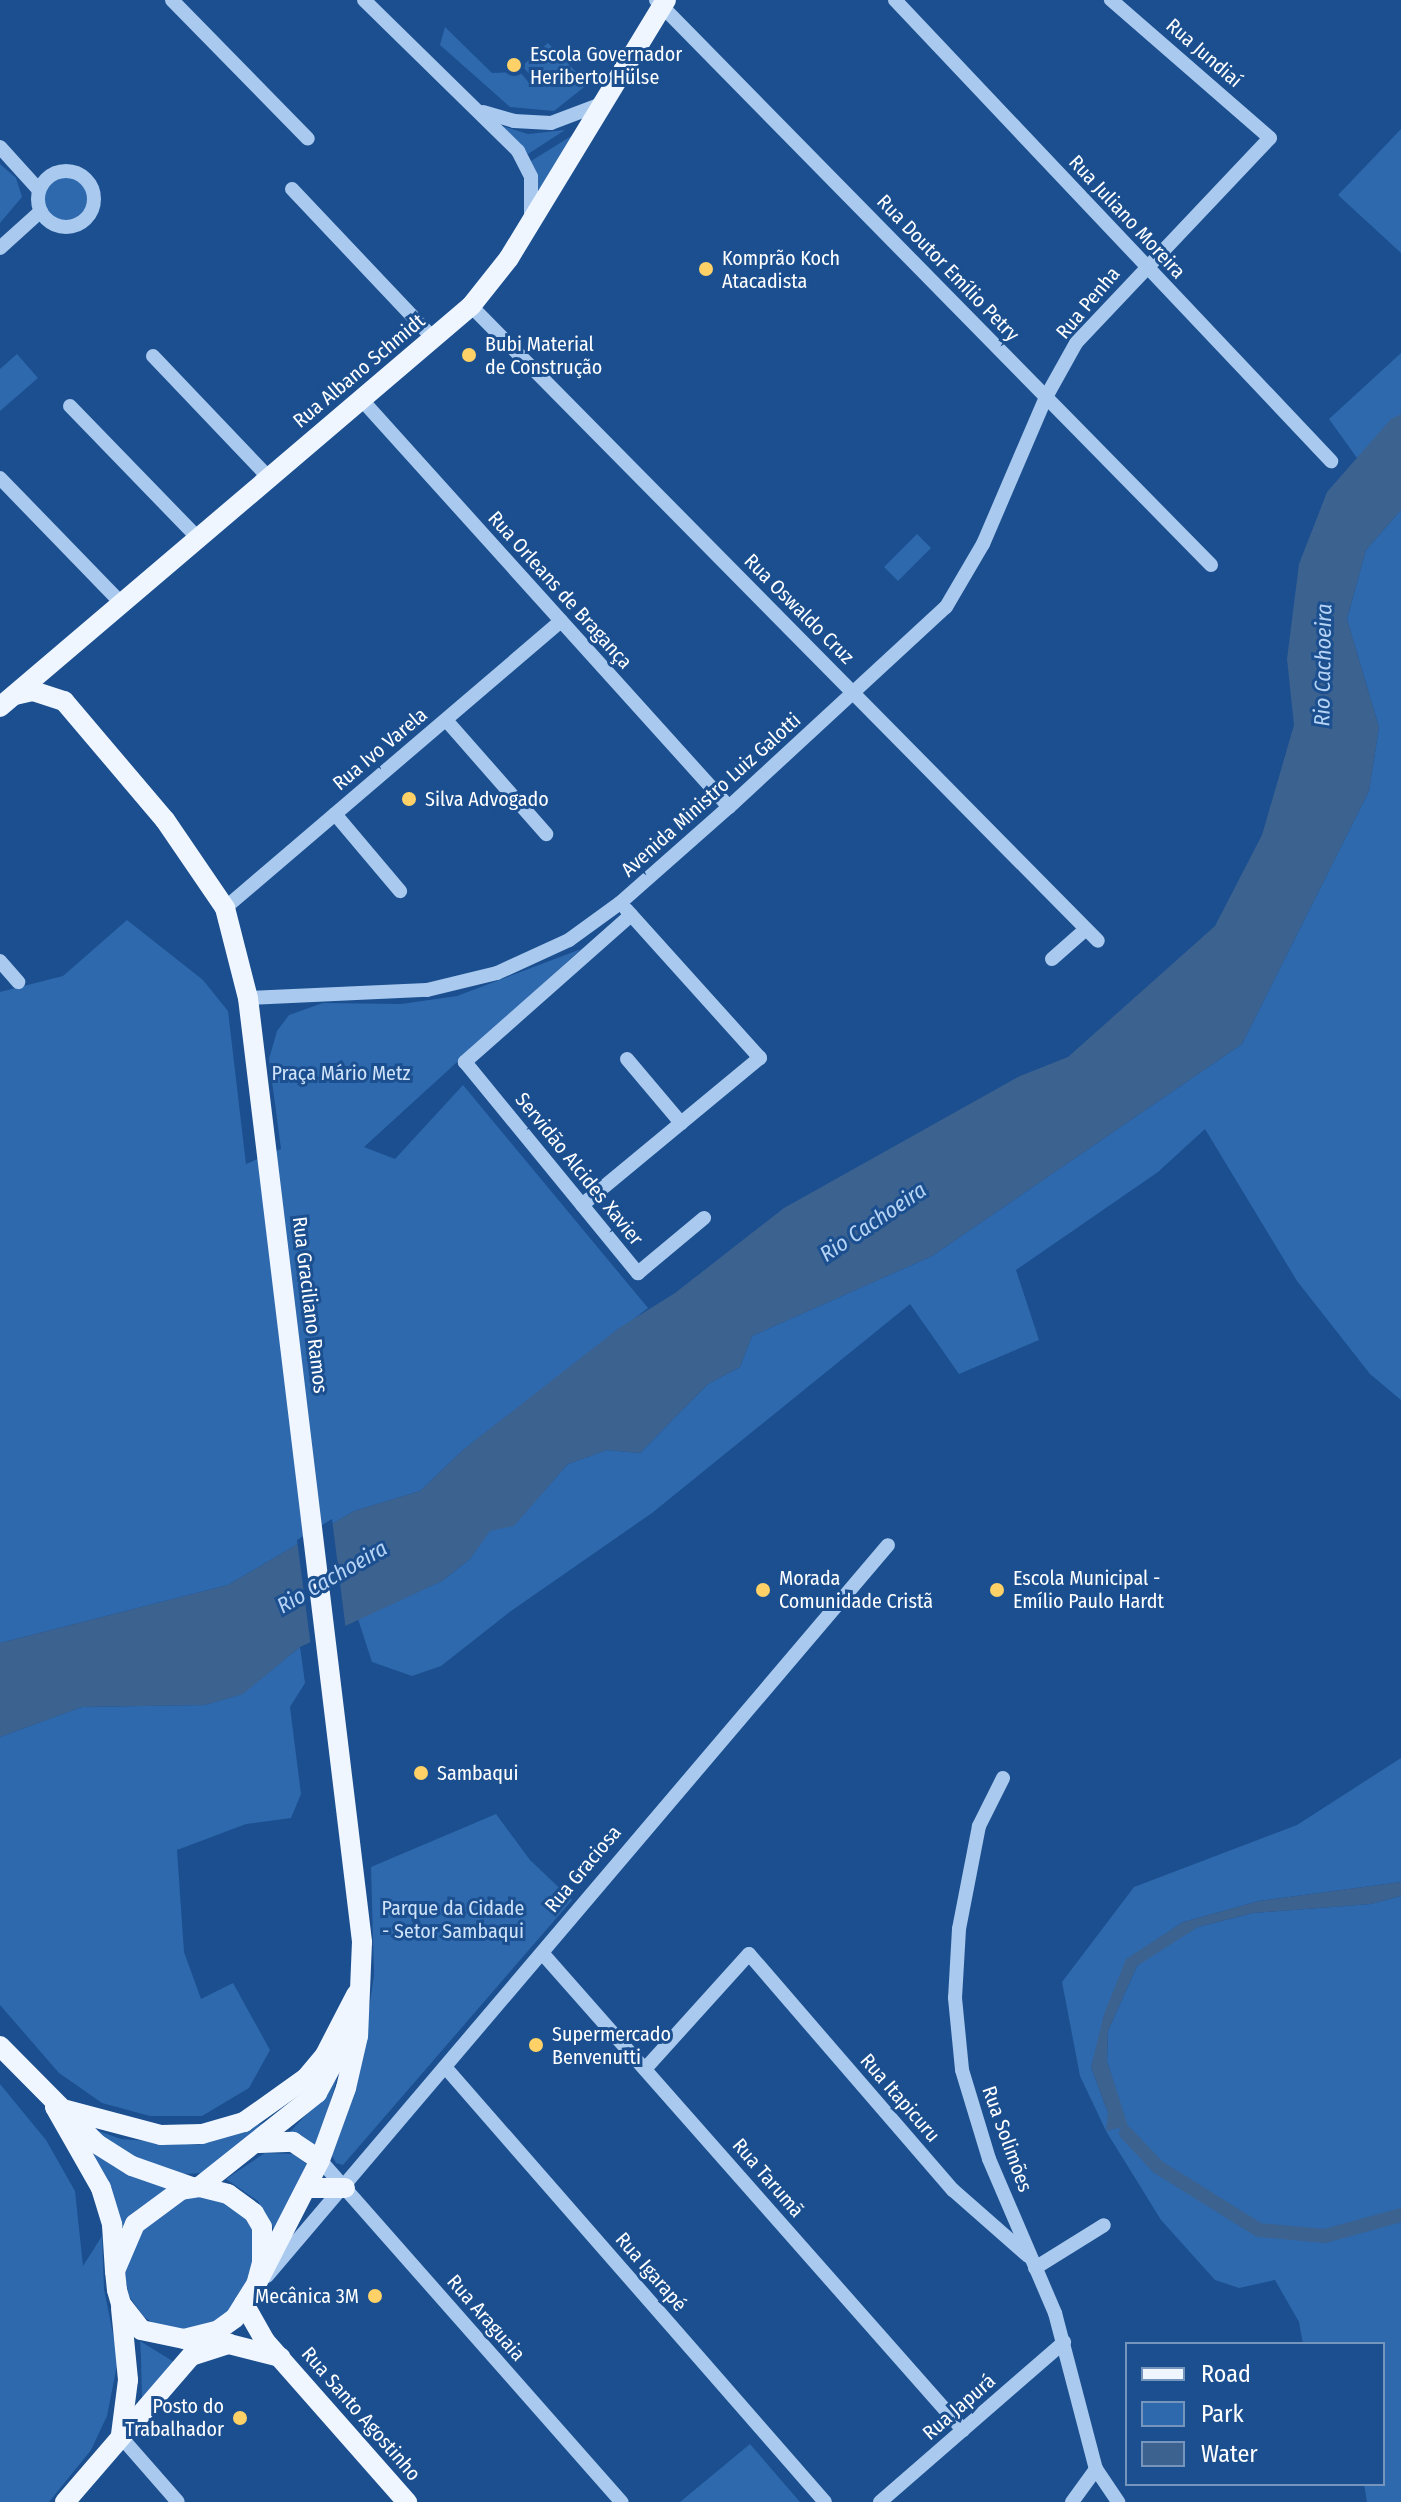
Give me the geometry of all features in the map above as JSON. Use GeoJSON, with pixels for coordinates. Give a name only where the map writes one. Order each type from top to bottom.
{"type":"FeatureCollection","features":[{"type":"Feature","properties":{"kind":"main road","name":"Rua Albano Schmidt"},"geometry":{"type":"LineString","coordinates":[[7,701],[471,306],[529,225],[661,2]]}},
{"type":"Feature","properties":{"kind":"main road"},"geometry":{"type":"LineString","coordinates":[[7,701],[33,691],[64,701],[59,671],[66,651]]}},
{"type":"Feature","properties":{"kind":"main road","name":"Rua Graciliano Ramos"},"geometry":{"type":"LineString","coordinates":[[64,701],[165,820],[225,908],[248,998],[360,1909],[361,1971],[353,2060],[320,2160],[250,2295]]}},
{"type":"Feature","properties":{"kind":"main road","name":"Rua Graciliano Ramos"},"geometry":{"type":"LineString","coordinates":[[196,2187],[259,2143],[317,2093],[333,2071],[361,1971]]}},
{"type":"Feature","properties":{"kind":"main road"},"geometry":{"type":"LineString","coordinates":[[55,2107],[161,2135],[202,2134],[244,2122],[306,2078],[325,2055],[356,1995]]}},
{"type":"Feature","properties":{"kind":"main road"},"geometry":{"type":"LineString","coordinates":[[0,2046],[55,2107],[115,2157],[196,2187],[228,2194],[254,2213],[265,2243],[250,2295],[217,2331],[167,2340]]}},
{"type":"Feature","properties":{"kind":"main road"},"geometry":{"type":"LineString","coordinates":[[55,2107],[108,2208],[128,2380],[121,2437]]}},
{"type":"Feature","properties":{"kind":"main road"},"geometry":{"type":"LineString","coordinates":[[259,2143],[293,2142],[320,2160]]}},
{"type":"Feature","properties":{"kind":"main road"},"geometry":{"type":"LineString","coordinates":[[115,2271],[127,2237],[144,2214],[168,2195],[196,2187]]}},
{"type":"Feature","properties":{"kind":"main road"},"geometry":{"type":"LineString","coordinates":[[306,2188],[345,2188]]}},
{"type":"Feature","properties":{"kind":"main road","name":"Rua Santo Agostinho"},"geometry":{"type":"LineString","coordinates":[[250,2295],[257,2330],[407,2502]]}},
{"type":"Feature","properties":{"kind":"main road"},"geometry":{"type":"LineString","coordinates":[[65,2502],[200,2352],[141,2330],[121,2304]]}},
{"type":"Feature","properties":{"kind":"main road","name":"Rua Santo Agostinho"},"geometry":{"type":"LineString","coordinates":[[200,2352],[237,2345],[280,2357]]}},
{"type":"Feature","properties":{"kind":"street"},"geometry":{"type":"LineString","coordinates":[[172,0],[308,139]]}},
{"type":"Feature","properties":{"kind":"street"},"geometry":{"type":"LineString","coordinates":[[364,0],[525,160],[534,197],[529,225]]}},
{"type":"Feature","properties":{"kind":"street","name":"Rua Juliano Moreira"},"geometry":{"type":"LineString","coordinates":[[895,0],[1331,461]]}},
{"type":"Feature","properties":{"kind":"street","name":"Rua Jundiaí"},"geometry":{"type":"LineString","coordinates":[[1111,0],[1270,138]]}},
{"type":"Feature","properties":{"kind":"street","name":"Rua Doutor Emílio Petry"},"geometry":{"type":"LineString","coordinates":[[661,2],[1211,565]]}},
{"type":"Feature","properties":{"kind":"street"},"geometry":{"type":"LineString","coordinates":[[479,111],[532,124],[569,119],[603,104]]}},
{"type":"Feature","properties":{"kind":"street","name":"Rua Penha"},"geometry":{"type":"LineString","coordinates":[[1046,397],[1076,343],[1270,138]]}},
{"type":"Feature","properties":{"kind":"street"},"geometry":{"type":"LineString","coordinates":[[0,147],[39,190],[41,211],[54,224],[73,226],[88,215],[94,198],[86,180],[70,172],[51,175],[39,190]]}},
{"type":"Feature","properties":{"kind":"street"},"geometry":{"type":"LineString","coordinates":[[292,189],[434,339]]}},
{"type":"Feature","properties":{"kind":"street"},"geometry":{"type":"LineString","coordinates":[[0,248],[41,211]]}},
{"type":"Feature","properties":{"kind":"street","name":"Rua Oswaldo Cruz"},"geometry":{"type":"LineString","coordinates":[[471,306],[1098,941]]}},
{"type":"Feature","properties":{"kind":"street"},"geometry":{"type":"LineString","coordinates":[[153,356],[269,478]]}},
{"type":"Feature","properties":{"kind":"street","name":"Avenida Ministro Luiz Galotti"},"geometry":{"type":"LineString","coordinates":[[248,998],[391,993],[468,982],[569,940],[620,903],[931,624],[959,589],[1046,397]]}},
{"type":"Feature","properties":{"kind":"street","name":"Rua Orleans de Bragança"},"geometry":{"type":"LineString","coordinates":[[362,400],[729,807]]}},
{"type":"Feature","properties":{"kind":"street"},"geometry":{"type":"LineString","coordinates":[[70,406],[198,538]]}},
{"type":"Feature","properties":{"kind":"street"},"geometry":{"type":"LineString","coordinates":[[0,478],[122,604]]}},
{"type":"Feature","properties":{"kind":"street","name":"Rua Ivo Varela"},"geometry":{"type":"LineString","coordinates":[[225,908],[561,621]]}},
{"type":"Feature","properties":{"kind":"street"},"geometry":{"type":"LineString","coordinates":[[446,720],[546,834]]}},
{"type":"Feature","properties":{"kind":"street"},"geometry":{"type":"LineString","coordinates":[[335,814],[400,891]]}},
{"type":"Feature","properties":{"kind":"street"},"geometry":{"type":"LineString","coordinates":[[582,1205],[760,1058],[620,903]]}},
{"type":"Feature","properties":{"kind":"street","name":"Servidão Alcides Xavier"},"geometry":{"type":"LineString","coordinates":[[631,915],[465,1062],[638,1273],[704,1218]]}},
{"type":"Feature","properties":{"kind":"street"},"geometry":{"type":"LineString","coordinates":[[1052,959],[1086,929]]}},
{"type":"Feature","properties":{"kind":"street"},"geometry":{"type":"LineString","coordinates":[[0,961],[18,982]]}},
{"type":"Feature","properties":{"kind":"street"},"geometry":{"type":"LineString","coordinates":[[627,1059],[681,1123]]}},
{"type":"Feature","properties":{"kind":"street","name":"Rua Graciosa"},"geometry":{"type":"LineString","coordinates":[[250,2295],[345,2188],[888,1545]]}},
{"type":"Feature","properties":{"kind":"street","name":"Rua Solimões"},"geometry":{"type":"LineString","coordinates":[[1003,1778],[988,1803],[972,1853],[956,1963],[956,2031],[974,2116],[1064,2342],[1096,2469],[1118,2502]]}},
{"type":"Feature","properties":{"kind":"street","name":"Rua Tarumã"},"geometry":{"type":"LineString","coordinates":[[543,1954],[963,2430]]}},
{"type":"Feature","properties":{"kind":"street","name":"Rua Itapicuru"},"geometry":{"type":"LineString","coordinates":[[645,2069],[749,1954],[953,2190],[1033,2263]]}},
{"type":"Feature","properties":{"kind":"street","name":"Rua Igarapé"},"geometry":{"type":"LineString","coordinates":[[446,2068],[825,2502]]}},
{"type":"Feature","properties":{"kind":"street","name":"Rua Araguaia"},"geometry":{"type":"LineString","coordinates":[[320,2160],[621,2502]]}},
{"type":"Feature","properties":{"kind":"street"},"geometry":{"type":"LineString","coordinates":[[1033,2263],[1104,2225]]}},
{"type":"Feature","properties":{"kind":"street","name":"Rua Japurá"},"geometry":{"type":"LineString","coordinates":[[880,2502],[1064,2342]]}},
{"type":"Feature","properties":{"kind":"street"},"geometry":{"type":"LineString","coordinates":[[121,2437],[178,2502]]}},
{"type":"Feature","properties":{"kind":"street"},"geometry":{"type":"LineString","coordinates":[[1072,2502],[1096,2469]]}},
{"type":"Feature","properties":{"kind":"green space"},"geometry":{"type":"Polygon","coordinates":[[[445,27],[492,73],[520,72],[530,84],[535,80],[522,66],[548,43],[588,84],[554,111],[510,107],[440,45],[445,27]]]}},
{"type":"Feature","properties":{"kind":"green space"},"geometry":{"type":"Polygon","coordinates":[[[502,126],[528,134],[565,130],[528,154],[502,126]]]}},
{"type":"Feature","properties":{"kind":"green space"},"geometry":{"type":"Polygon","coordinates":[[[1401,129],[1401,253],[1338,195],[1401,129]]]}},
{"type":"Feature","properties":{"kind":"green space"},"geometry":{"type":"Polygon","coordinates":[[[573,135],[540,196],[531,161],[573,135]]]}},
{"type":"Feature","properties":{"kind":"green space"},"geometry":{"type":"Polygon","coordinates":[[[0,164],[16,178],[22,197],[0,223],[0,164]]]}},
{"type":"Feature","properties":{"kind":"green space"},"geometry":{"type":"Polygon","coordinates":[[[66,176],[75,177],[82,183],[88,190],[88,208],[82,215],[75,221],[66,222],[57,221],[50,215],[44,208],[43,199],[44,190],[50,183],[57,177],[66,176]]]}},
{"type":"Feature","properties":{"kind":"green space"},"geometry":{"type":"Polygon","coordinates":[[[1401,353],[1401,414],[1357,458],[1329,419],[1401,353]]]}},
{"type":"Feature","properties":{"kind":"green space"},"geometry":{"type":"Polygon","coordinates":[[[17,354],[38,378],[0,411],[0,369],[17,354]]]}},
{"type":"Feature","properties":{"kind":"green space"},"geometry":{"type":"Polygon","coordinates":[[[1401,510],[1401,1400],[1370,1374],[1297,1281],[1205,1129],[1158,1172],[1016,1270],[1039,1340],[959,1374],[910,1304],[652,1513],[511,1611],[441,1666],[412,1676],[372,1662],[358,1619],[442,1581],[470,1559],[490,1530],[514,1525],[568,1464],[607,1450],[640,1453],[708,1384],[740,1367],[752,1336],[932,1256],[1242,1044],[1369,791],[1379,727],[1347,619],[1366,550],[1401,510]]]}},
{"type":"Feature","properties":{"kind":"green space"},"geometry":{"type":"Polygon","coordinates":[[[917,534],[931,548],[898,581],[884,567],[917,534]]]}},
{"type":"Feature","properties":{"kind":"green space","name":"Praça Mário Metz"},"geometry":{"type":"Polygon","coordinates":[[[127,920],[203,980],[228,1011],[246,1164],[281,1149],[269,1059],[277,1031],[289,1015],[323,1003],[401,1004],[457,996],[581,949],[364,1147],[395,1159],[463,1085],[648,1308],[464,1449],[420,1491],[354,1511],[228,1585],[0,1643],[0,992],[63,976],[127,920]]]}},
{"type":"Feature","properties":{"kind":"green space"},"geometry":{"type":"Polygon","coordinates":[[[300,1647],[305,1683],[290,1707],[301,1794],[291,1818],[246,1824],[177,1850],[184,1952],[201,1999],[233,1983],[270,2050],[249,2088],[202,2116],[150,2116],[102,2103],[59,2073],[0,2005],[0,1737],[82,1707],[205,1705],[242,1694],[300,1647]]]}},
{"type":"Feature","properties":{"kind":"green space"},"geometry":{"type":"Polygon","coordinates":[[[1401,1758],[1401,1882],[1259,1901],[1183,1922],[1126,1960],[1091,2067],[1108,2113],[1127,2126],[1107,2061],[1108,2031],[1137,1966],[1160,1947],[1198,1927],[1253,1913],[1371,1904],[1401,1896],[1401,2502],[1367,2502],[1364,2486],[1385,2486],[1385,2342],[1303,2342],[1299,2322],[1275,2280],[1239,2288],[1215,2280],[1161,2220],[1106,2131],[1080,2076],[1062,1982],[1134,1887],[1297,1825],[1401,1758]]]}},
{"type":"Feature","properties":{"kind":"green space","name":"Parque da Cidade - Setor Sambaqui"},"geometry":{"type":"Polygon","coordinates":[[[496,1814],[530,1860],[572,1900],[343,2165],[336,2163],[331,2154],[367,2024],[374,1975],[371,1867],[496,1814]]]}},
{"type":"Feature","properties":{"kind":"green space"},"geometry":{"type":"Polygon","coordinates":[[[337,2079],[316,2149],[286,2136],[321,2099],[337,2079]]]}},
{"type":"Feature","properties":{"kind":"green space"},"geometry":{"type":"Polygon","coordinates":[[[0,2084],[46,2140],[75,2191],[83,2266],[102,2236],[104,2289],[118,2360],[107,2416],[91,2450],[49,2502],[0,2502],[0,2084]]]}},
{"type":"Feature","properties":{"kind":"green space"},"geometry":{"type":"Polygon","coordinates":[[[269,2121],[202,2173],[183,2174],[121,2152],[90,2128],[121,2139],[199,2145],[269,2121]]]}},
{"type":"Feature","properties":{"kind":"green space"},"geometry":{"type":"Polygon","coordinates":[[[85,2142],[113,2166],[168,2188],[122,2231],[85,2142]]]}},
{"type":"Feature","properties":{"kind":"green space"},"geometry":{"type":"Polygon","coordinates":[[[265,2153],[294,2154],[308,2165],[275,2231],[258,2201],[226,2179],[265,2153]]]}},
{"type":"Feature","properties":{"kind":"green space"},"geometry":{"type":"Polygon","coordinates":[[[195,2195],[221,2200],[243,2214],[257,2235],[258,2255],[233,2312],[212,2326],[165,2331],[144,2317],[129,2296],[124,2271],[150,2215],[195,2195]]]}},
{"type":"Feature","properties":{"kind":"green space"},"geometry":{"type":"Polygon","coordinates":[[[140,2341],[174,2362],[142,2400],[141,2357],[140,2341]]]}},
{"type":"Feature","properties":{"kind":"green space"},"geometry":{"type":"Polygon","coordinates":[[[750,2444],[800,2502],[680,2502],[750,2444]]]}},
{"type":"Feature","properties":{"kind":"water","name":"Rio Cachoeira"},"geometry":{"type":"Polygon","coordinates":[[[1401,414],[1401,510],[1366,550],[1347,619],[1379,727],[1369,791],[1242,1044],[932,1256],[752,1336],[740,1367],[708,1384],[640,1453],[607,1450],[568,1464],[514,1526],[490,1531],[470,1559],[442,1581],[300,1647],[243,1694],[205,1705],[82,1707],[0,1737],[0,1643],[228,1585],[354,1511],[420,1491],[464,1449],[619,1328],[675,1293],[784,1208],[1020,1076],[1068,1057],[1215,926],[1262,835],[1294,725],[1287,659],[1299,564],[1327,492],[1391,419],[1401,414]]]}},
{"type":"Feature","properties":{"kind":"water"},"geometry":{"type":"Polygon","coordinates":[[[1401,1882],[1401,1896],[1371,1904],[1253,1913],[1198,1927],[1137,1966],[1108,2031],[1107,2061],[1128,2126],[1106,2131],[1108,2113],[1091,2067],[1104,2014],[1126,1959],[1183,1922],[1259,1901],[1401,1882]]]}},
{"type":"Feature","properties":{"kind":"pier"},"geometry":{"type":"Polygon","coordinates":[[[332,1519],[346,1631],[311,1647],[297,1540],[332,1519]]]}},
{"type":"Feature","properties":{"kind":"waterway"},"geometry":{"type":"LineString","coordinates":[[1126,2133],[1158,2167],[1259,2230],[1325,2236],[1401,2215]]}},
{"type":"Feature","properties":{"kind":"place","name":"Escola Governador Heriberto Hülse"},"geometry":{"type":"Point","coordinates":[514,65]}},
{"type":"Feature","properties":{"kind":"place","name":"Komprão Koch Atacadista"},"geometry":{"type":"Point","coordinates":[706,269]}},
{"type":"Feature","properties":{"kind":"place","name":"Bubi Material de Construção"},"geometry":{"type":"Point","coordinates":[469,355]}},
{"type":"Feature","properties":{"kind":"place","name":"Silva Advogado"},"geometry":{"type":"Point","coordinates":[409,799]}},
{"type":"Feature","properties":{"kind":"place","name":"Morada Comunidade Cristã"},"geometry":{"type":"Point","coordinates":[763,1590]}},
{"type":"Feature","properties":{"kind":"place","name":"Escola Municipal - Emílio Paulo Hardt"},"geometry":{"type":"Point","coordinates":[997,1590]}},
{"type":"Feature","properties":{"kind":"place","name":"Sambaqui"},"geometry":{"type":"Point","coordinates":[421,1773]}},
{"type":"Feature","properties":{"kind":"place","name":"Supermercado Benvenutti"},"geometry":{"type":"Point","coordinates":[536,2045]}},
{"type":"Feature","properties":{"kind":"place","name":"Mecânica 3M"},"geometry":{"type":"Point","coordinates":[375,2296]}},
{"type":"Feature","properties":{"kind":"place","name":"Posto do Trabalhador"},"geometry":{"type":"Point","coordinates":[240,2418]}}]}
